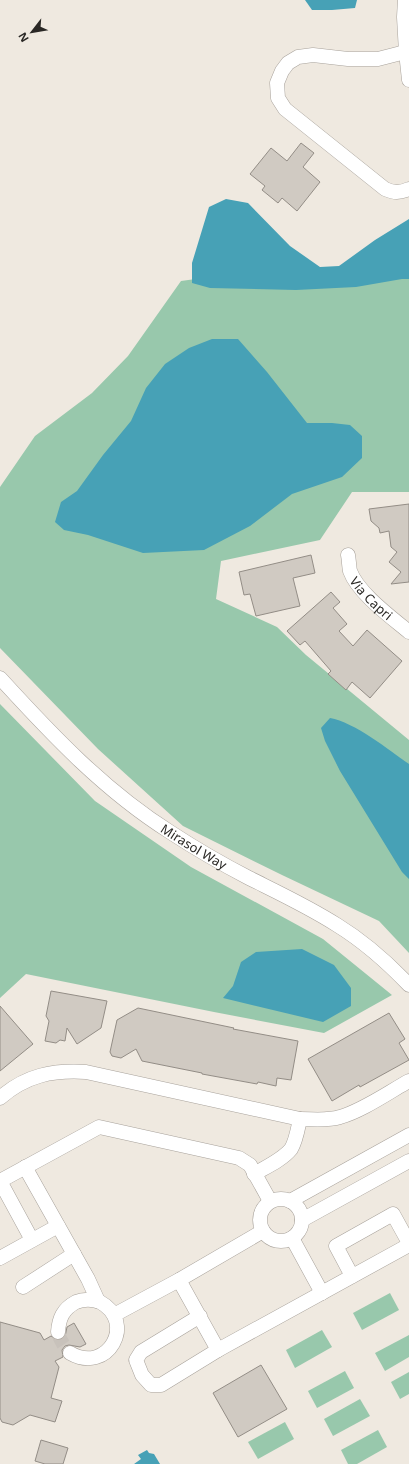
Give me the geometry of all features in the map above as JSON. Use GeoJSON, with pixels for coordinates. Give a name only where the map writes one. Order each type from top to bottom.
{"type":"FeatureCollection","features":[{"type":"Feature","properties":{"kind":"street"},"geometry":{"type":"LineString","coordinates":[[406,0],[404,17],[409,80]]}},
{"type":"Feature","properties":{"kind":"street"},"geometry":{"type":"LineString","coordinates":[[407,51],[378,59],[348,59],[313,55],[298,57],[288,63],[282,71],[277,83],[278,98],[284,109],[385,189],[394,193],[409,189]]}},
{"type":"Feature","properties":{"kind":"street","name":"Via Capri"},"geometry":{"type":"LineString","coordinates":[[348,555],[350,571],[357,584],[383,611],[409,632]]}},
{"type":"Feature","properties":{"kind":"street","name":"Mirasol Way"},"geometry":{"type":"LineString","coordinates":[[0,678],[52,735],[79,761],[138,810],[169,832],[212,858],[315,911],[339,926],[361,942],[409,985]]}},
{"type":"Feature","properties":{"kind":"street"},"geometry":{"type":"LineString","coordinates":[[0,1098],[6,1092],[34,1076],[63,1071],[86,1072],[300,1118],[324,1120],[340,1117],[356,1111],[409,1081]]}},
{"type":"Feature","properties":{"kind":"street"},"geometry":{"type":"LineString","coordinates":[[254,1174],[279,1160],[290,1149],[294,1142],[300,1118]]}},
{"type":"Feature","properties":{"kind":"street"},"geometry":{"type":"LineString","coordinates":[[32,1240],[0,1181],[99,1127],[239,1158],[250,1165],[270,1202]]}},
{"type":"Feature","properties":{"kind":"street"},"geometry":{"type":"LineString","coordinates":[[290,1201],[409,1135]]}},
{"type":"Feature","properties":{"kind":"street"},"geometry":{"type":"LineString","coordinates":[[302,1220],[409,1162]]}},
{"type":"Feature","properties":{"kind":"street"},"geometry":{"type":"LineString","coordinates":[[25,1167],[74,1254],[98,1301]]}},
{"type":"Feature","properties":{"kind":"street"},"geometry":{"type":"LineString","coordinates":[[277,1199],[290,1201],[299,1209],[302,1220],[300,1231],[292,1238],[279,1241],[267,1236],[260,1225],[262,1212],[265,1206],[277,1199]]}},
{"type":"Feature","properties":{"kind":"street"},"geometry":{"type":"LineString","coordinates":[[200,1316],[141,1352],[136,1360],[142,1375],[151,1385],[161,1385],[218,1350],[322,1293],[409,1244],[393,1214],[336,1246],[352,1276]]}},
{"type":"Feature","properties":{"kind":"street"},"geometry":{"type":"LineString","coordinates":[[0,1258],[58,1226]]}},
{"type":"Feature","properties":{"kind":"street"},"geometry":{"type":"LineString","coordinates":[[114,1315],[179,1280],[263,1231]]}},
{"type":"Feature","properties":{"kind":"street"},"geometry":{"type":"LineString","coordinates":[[292,1238],[322,1293]]}},
{"type":"Feature","properties":{"kind":"street"},"geometry":{"type":"LineString","coordinates":[[23,1287],[74,1254]]}},
{"type":"Feature","properties":{"kind":"street"},"geometry":{"type":"LineString","coordinates":[[179,1280],[218,1350]]}},
{"type":"Feature","properties":{"kind":"street"},"geometry":{"type":"LineString","coordinates":[[58,1332],[62,1314],[69,1306],[78,1301],[88,1299],[98,1301],[107,1306],[114,1315],[117,1324],[115,1341],[104,1354],[96,1358],[87,1359],[70,1353]]}},
{"type":"Feature","properties":{"kind":"green space"},"geometry":{"type":"Polygon","coordinates":[[[409,272],[409,492],[352,492],[320,540],[221,561],[216,599],[277,627],[306,655],[409,740],[409,953],[379,921],[183,826],[98,749],[0,648],[0,487],[35,436],[92,393],[128,356],[181,281],[232,274],[409,272]]]}},
{"type":"Feature","properties":{"kind":"green space"},"geometry":{"type":"Polygon","coordinates":[[[0,704],[95,801],[191,867],[323,939],[392,995],[324,1033],[26,974],[0,998],[0,704]]]}},
{"type":"Feature","properties":{"kind":"green space"},"geometry":{"type":"Polygon","coordinates":[[[390,1293],[399,1310],[362,1330],[353,1313],[390,1293]]]}},
{"type":"Feature","properties":{"kind":"green space"},"geometry":{"type":"Polygon","coordinates":[[[322,1330],[332,1347],[295,1368],[286,1350],[322,1330]]]}},
{"type":"Feature","properties":{"kind":"green space"},"geometry":{"type":"Polygon","coordinates":[[[409,1335],[409,1357],[385,1371],[375,1353],[409,1335]]]}},
{"type":"Feature","properties":{"kind":"green space"},"geometry":{"type":"Polygon","coordinates":[[[345,1371],[354,1388],[317,1408],[308,1391],[345,1371]]]}},
{"type":"Feature","properties":{"kind":"green space"},"geometry":{"type":"Polygon","coordinates":[[[409,1372],[409,1394],[400,1399],[391,1382],[409,1372]]]}},
{"type":"Feature","properties":{"kind":"green space"},"geometry":{"type":"Polygon","coordinates":[[[360,1399],[370,1416],[333,1436],[324,1419],[360,1399]]]}},
{"type":"Feature","properties":{"kind":"green space"},"geometry":{"type":"Polygon","coordinates":[[[285,1422],[294,1439],[258,1459],[248,1442],[285,1422]]]}},
{"type":"Feature","properties":{"kind":"green space"},"geometry":{"type":"Polygon","coordinates":[[[378,1430],[387,1447],[357,1464],[348,1464],[341,1450],[378,1430]]]}},
{"type":"Feature","properties":{"kind":"water"},"geometry":{"type":"Polygon","coordinates":[[[305,0],[357,0],[355,8],[312,10],[305,0]]]}},
{"type":"Feature","properties":{"kind":"water"},"geometry":{"type":"Polygon","coordinates":[[[226,199],[248,203],[290,246],[320,267],[339,266],[375,240],[409,219],[409,279],[356,287],[296,290],[210,288],[192,283],[192,263],[209,207],[226,199]]]}},
{"type":"Feature","properties":{"kind":"water"},"geometry":{"type":"Polygon","coordinates":[[[212,339],[238,339],[267,372],[307,423],[350,425],[362,436],[362,458],[342,477],[292,494],[250,526],[204,550],[143,553],[88,535],[64,530],[55,522],[61,502],[77,491],[103,455],[131,421],[146,388],[165,364],[189,348],[212,339]]]}},
{"type":"Feature","properties":{"kind":"water"},"geometry":{"type":"Polygon","coordinates":[[[330,718],[350,725],[382,744],[409,764],[409,879],[402,872],[340,771],[325,741],[321,728],[330,718]]]}},
{"type":"Feature","properties":{"kind":"water"},"geometry":{"type":"Polygon","coordinates":[[[302,949],[334,965],[351,988],[351,1006],[323,1022],[223,998],[233,986],[241,962],[256,952],[302,949]]]}},
{"type":"Feature","properties":{"kind":"water"},"geometry":{"type":"Polygon","coordinates":[[[147,1450],[149,1453],[154,1454],[160,1464],[134,1464],[141,1459],[138,1455],[147,1450]]]}},
{"type":"Feature","properties":{"kind":"building"},"geometry":{"type":"Polygon","coordinates":[[[301,143],[314,153],[303,167],[320,182],[297,211],[282,198],[278,203],[262,190],[265,186],[250,174],[271,148],[287,161],[301,143]]]}},
{"type":"Feature","properties":{"kind":"building"},"geometry":{"type":"Polygon","coordinates":[[[409,504],[409,582],[391,584],[401,572],[389,562],[397,552],[391,547],[389,531],[380,533],[379,528],[371,521],[369,509],[409,504]]]}},
{"type":"Feature","properties":{"kind":"building"},"geometry":{"type":"Polygon","coordinates":[[[311,555],[315,573],[293,578],[300,606],[256,616],[250,594],[244,595],[239,572],[311,555]]]}},
{"type":"Feature","properties":{"kind":"building"},"geometry":{"type":"Polygon","coordinates":[[[331,592],[340,602],[333,608],[347,624],[339,631],[353,646],[367,630],[402,661],[370,698],[352,682],[346,690],[328,674],[331,671],[305,641],[300,645],[287,631],[331,592]]]}},
{"type":"Feature","properties":{"kind":"building"},"geometry":{"type":"Polygon","coordinates":[[[51,991],[107,1001],[101,1028],[77,1044],[67,1028],[65,1041],[60,1040],[56,1043],[45,1041],[49,1021],[46,1016],[51,991]]]}},
{"type":"Feature","properties":{"kind":"building"},"geometry":{"type":"Polygon","coordinates":[[[0,1006],[33,1044],[0,1071],[0,1006]]]}},
{"type":"Feature","properties":{"kind":"building"},"geometry":{"type":"Polygon","coordinates":[[[138,1008],[234,1028],[233,1029],[298,1041],[291,1080],[277,1078],[276,1086],[202,1074],[142,1061],[136,1049],[121,1058],[112,1056],[110,1052],[117,1020],[138,1008]]]}},
{"type":"Feature","properties":{"kind":"building"},"geometry":{"type":"Polygon","coordinates":[[[389,1013],[405,1039],[399,1043],[409,1060],[360,1087],[359,1085],[332,1101],[308,1059],[389,1013]]]}},
{"type":"Feature","properties":{"kind":"building"},"geometry":{"type":"Polygon","coordinates":[[[0,1322],[40,1333],[44,1340],[51,1336],[57,1340],[62,1340],[65,1337],[67,1327],[74,1323],[86,1344],[80,1347],[69,1345],[65,1346],[62,1350],[63,1357],[55,1361],[59,1367],[51,1398],[62,1401],[55,1422],[30,1415],[13,1425],[2,1422],[0,1418],[0,1322]]]}},
{"type":"Feature","properties":{"kind":"building"},"geometry":{"type":"Polygon","coordinates":[[[261,1365],[287,1409],[238,1437],[213,1393],[261,1365]]]}},
{"type":"Feature","properties":{"kind":"building"},"geometry":{"type":"Polygon","coordinates":[[[41,1440],[68,1448],[63,1464],[45,1464],[35,1461],[41,1440]]]}},
{"type":"Feature","properties":{"kind":"tunnel"},"geometry":{"type":"LineString","coordinates":[[58,1332],[62,1343],[70,1353]]}}]}
